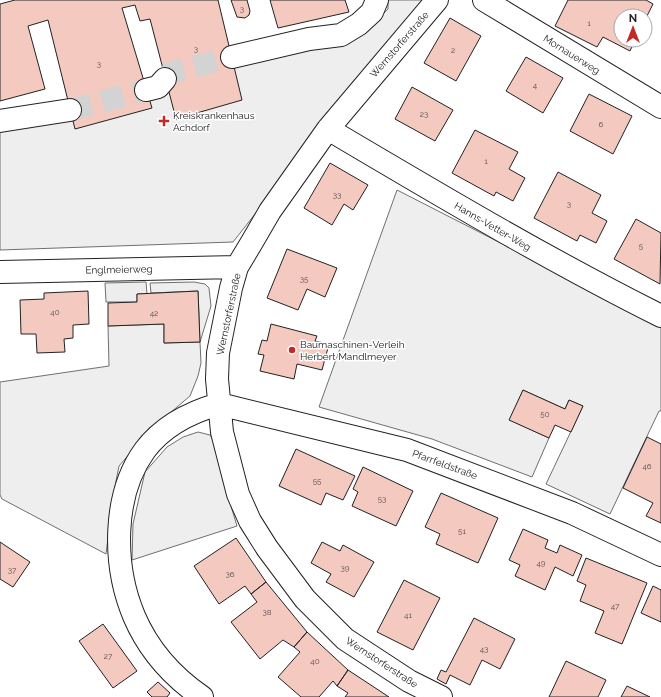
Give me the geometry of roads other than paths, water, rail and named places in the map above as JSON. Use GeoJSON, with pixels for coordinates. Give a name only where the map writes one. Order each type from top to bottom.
{"type":"FeatureCollection","features":[{"type":"Feature","properties":{"kind":"street"},"geometry":{"type":"LineString","coordinates":[[232,57],[309,39],[341,35],[359,24],[372,12],[377,0]]}},
{"type":"Feature","properties":{"kind":"street","name":"Wernstorferstraße"},"geometry":{"type":"LineString","coordinates":[[437,0],[328,128],[270,211],[237,267],[231,288],[218,353],[219,404],[222,432],[238,494],[250,521],[284,571],[306,599],[345,639],[409,681],[441,697]]}},
{"type":"Feature","properties":{"kind":"street","name":"Mornauerweg"},"geometry":{"type":"LineString","coordinates":[[484,0],[661,107]]}},
{"type":"Feature","properties":{"kind":"street"},"geometry":{"type":"LineString","coordinates":[[146,90],[158,87],[165,79]]}},
{"type":"Feature","properties":{"kind":"street"},"geometry":{"type":"LineString","coordinates":[[0,121],[70,110]]}},
{"type":"Feature","properties":{"kind":"street","name":"Hanns-Vetter-Weg"},"geometry":{"type":"LineString","coordinates":[[328,128],[489,224],[598,285],[661,316]]}},
{"type":"Feature","properties":{"kind":"street","name":"Englmeierweg"},"geometry":{"type":"LineString","coordinates":[[0,272],[237,267]]}},
{"type":"Feature","properties":{"kind":"street"},"geometry":{"type":"LineString","coordinates":[[202,697],[191,690],[165,665],[148,642],[134,617],[124,588],[120,531],[122,506],[128,484],[146,450],[157,437],[175,424],[202,409],[219,404]]}},
{"type":"Feature","properties":{"kind":"street","name":"Pfarrfeldstraße"},"geometry":{"type":"LineString","coordinates":[[219,404],[407,450],[572,512],[661,555]]}},
{"type":"Feature","properties":{"kind":"tunnel"},"geometry":{"type":"LineString","coordinates":[[165,79],[172,72],[232,57]]}},
{"type":"Feature","properties":{"kind":"tunnel"},"geometry":{"type":"LineString","coordinates":[[70,110],[146,90]]}},
{"type":"Feature","properties":{"kind":"place","name":"Kreiskrankenhaus Achdorf"},"geometry":{"type":"Point","coordinates":[164,121]}},
{"type":"Feature","properties":{"kind":"place","name":"Baumaschinen-Verleih Herbert Mandlmeyer"},"geometry":{"type":"Point","coordinates":[292,350]}}]}
